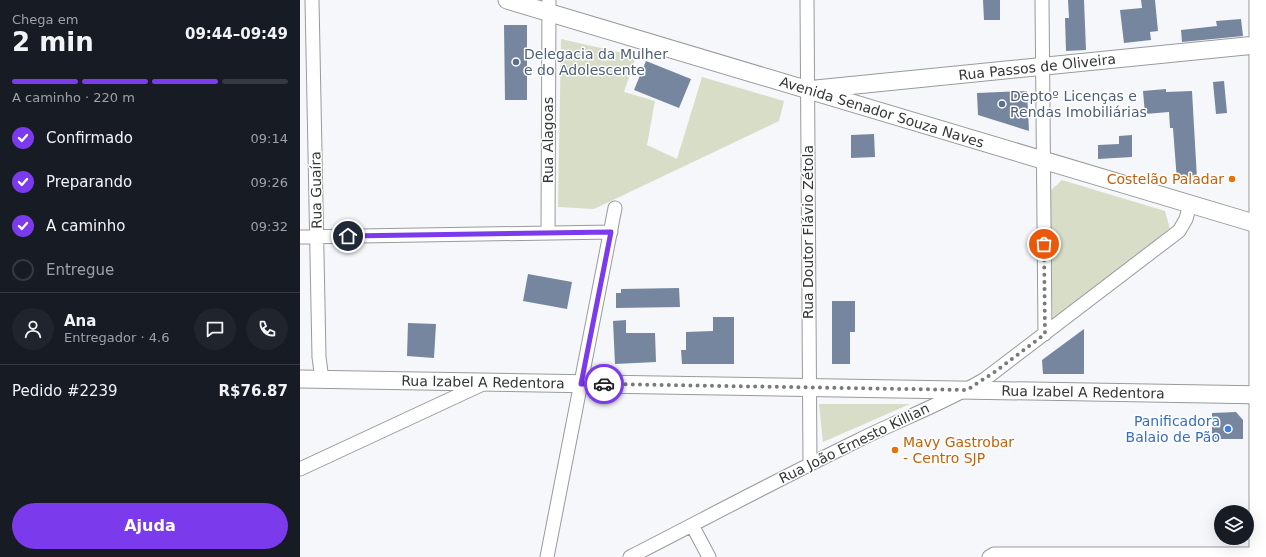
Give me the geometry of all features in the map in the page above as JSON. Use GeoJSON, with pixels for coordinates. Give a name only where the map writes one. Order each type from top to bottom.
{"type":"FeatureCollection","features":[{"type":"Feature","properties":{"kind":"main road","name":"Avenida Senador Souza Naves"},"geometry":{"type":"LineString","coordinates":[[507,0],[548,6],[807,89],[1190,204],[1262,224]]}},
{"type":"Feature","properties":{"kind":"main road"},"geometry":{"type":"LineString","coordinates":[[1258,0],[1262,44],[1262,395],[1258,556]]}},
{"type":"Feature","properties":{"kind":"main road","name":"Rua Passos de Oliveira"},"geometry":{"type":"LineString","coordinates":[[807,89],[1262,44]]}},
{"type":"Feature","properties":{"kind":"main road","name":"Rua Izabel A Redentora"},"geometry":{"type":"LineString","coordinates":[[300,379],[1262,395]]}},
{"type":"Feature","properties":{"kind":"street","name":"Rua Guaíra"},"geometry":{"type":"LineString","coordinates":[[312,0],[319,357],[322,380]]}},
{"type":"Feature","properties":{"kind":"street","name":"Rua Doutor Flávio Zétola"},"geometry":{"type":"LineString","coordinates":[[806,0],[810,464]]}},
{"type":"Feature","properties":{"kind":"street"},"geometry":{"type":"LineString","coordinates":[[1042,0],[1045,334]]}},
{"type":"Feature","properties":{"kind":"street","name":"Rua Alagoas"},"geometry":{"type":"LineString","coordinates":[[548,6],[548,233]]}},
{"type":"Feature","properties":{"kind":"street","name":"Rua João Ernesto Killian"},"geometry":{"type":"LineString","coordinates":[[630,557],[810,464],[893,423],[967,390],[996,371],[1179,231],[1186,219],[1190,204]]}},
{"type":"Feature","properties":{"kind":"street"},"geometry":{"type":"LineString","coordinates":[[547,557],[616,208]]}},
{"type":"Feature","properties":{"kind":"street"},"geometry":{"type":"LineString","coordinates":[[300,237],[611,232]]}},
{"type":"Feature","properties":{"kind":"street"},"geometry":{"type":"LineString","coordinates":[[300,469],[487,382]]}},
{"type":"Feature","properties":{"kind":"street"},"geometry":{"type":"LineString","coordinates":[[692,525],[709,557]]}},
{"type":"Feature","properties":{"kind":"street"},"geometry":{"type":"LineString","coordinates":[[989,557],[994,554],[1258,556]]}},
{"type":"Feature","properties":{"kind":"green space"},"geometry":{"type":"Polygon","coordinates":[[[561,39],[636,56],[624,92],[655,101],[647,145],[677,159],[702,77],[784,101],[779,121],[594,209],[558,207],[561,39]]]}},
{"type":"Feature","properties":{"kind":"green space"},"geometry":{"type":"Polygon","coordinates":[[[1062,180],[1165,211],[1170,229],[1053,321],[1048,193],[1062,180]]]}},
{"type":"Feature","properties":{"kind":"green space"},"geometry":{"type":"Polygon","coordinates":[[[819,404],[910,404],[823,442],[819,404]]]}},
{"type":"Feature","properties":{"kind":"building"},"geometry":{"type":"Polygon","coordinates":[[[983,0],[1000,0],[1000,20],[984,20],[983,0]]]}},
{"type":"Feature","properties":{"kind":"building"},"geometry":{"type":"Polygon","coordinates":[[[1068,0],[1084,0],[1086,50],[1066,51],[1065,18],[1069,18],[1068,0]]]}},
{"type":"Feature","properties":{"kind":"building"},"geometry":{"type":"Polygon","coordinates":[[[1141,0],[1155,0],[1158,31],[1150,32],[1151,40],[1124,43],[1120,10],[1142,8],[1141,0]]]}},
{"type":"Feature","properties":{"kind":"building"},"geometry":{"type":"Polygon","coordinates":[[[1241,19],[1243,36],[1182,42],[1181,30],[1217,26],[1216,21],[1241,19]]]}},
{"type":"Feature","properties":{"kind":"building","name":"Delegacia da Mulher e do Adolescente"},"geometry":{"type":"Polygon","coordinates":[[[504,25],[527,25],[527,100],[505,100],[504,25]]]}},
{"type":"Feature","properties":{"kind":"building"},"geometry":{"type":"Polygon","coordinates":[[[646,61],[691,79],[679,108],[634,90],[646,61]]]}},
{"type":"Feature","properties":{"kind":"building"},"geometry":{"type":"Polygon","coordinates":[[[1224,81],[1227,113],[1216,114],[1213,82],[1224,81]]]}},
{"type":"Feature","properties":{"kind":"building"},"geometry":{"type":"Polygon","coordinates":[[[1166,89],[1166,92],[1192,91],[1197,179],[1177,181],[1173,128],[1170,128],[1169,112],[1145,114],[1143,91],[1166,89]]]}},
{"type":"Feature","properties":{"kind":"building","name":"Deptoº Licenças e Rendas Imobiliárias"},"geometry":{"type":"Polygon","coordinates":[[[1027,91],[1029,131],[978,115],[977,93],[1027,91]]]}},
{"type":"Feature","properties":{"kind":"building"},"geometry":{"type":"Polygon","coordinates":[[[874,134],[875,157],[851,158],[851,135],[874,134]]]}},
{"type":"Feature","properties":{"kind":"building"},"geometry":{"type":"Polygon","coordinates":[[[1132,135],[1132,157],[1098,159],[1098,145],[1119,144],[1119,136],[1132,135]]]}},
{"type":"Feature","properties":{"kind":"building"},"geometry":{"type":"Polygon","coordinates":[[[528,274],[572,282],[567,309],[523,301],[528,274]]]}},
{"type":"Feature","properties":{"kind":"building"},"geometry":{"type":"Polygon","coordinates":[[[679,288],[680,307],[616,308],[616,293],[621,293],[621,289],[679,288]]]}},
{"type":"Feature","properties":{"kind":"building"},"geometry":{"type":"Polygon","coordinates":[[[832,301],[855,301],[855,332],[850,332],[850,364],[832,364],[832,301]]]}},
{"type":"Feature","properties":{"kind":"building"},"geometry":{"type":"Polygon","coordinates":[[[713,317],[734,317],[734,364],[682,364],[681,350],[686,350],[686,332],[713,331],[713,317]]]}},
{"type":"Feature","properties":{"kind":"building"},"geometry":{"type":"Polygon","coordinates":[[[626,320],[626,333],[655,333],[656,362],[615,364],[613,321],[626,320]]]}},
{"type":"Feature","properties":{"kind":"building"},"geometry":{"type":"Polygon","coordinates":[[[408,323],[436,324],[434,358],[407,356],[408,323]]]}},
{"type":"Feature","properties":{"kind":"building"},"geometry":{"type":"Polygon","coordinates":[[[1084,329],[1084,374],[1043,374],[1042,360],[1084,329]]]}},
{"type":"Feature","properties":{"kind":"building","name":"Panificadora Balaio de Pão"},"geometry":{"type":"Polygon","coordinates":[[[1236,412],[1243,420],[1243,439],[1212,439],[1212,413],[1236,412]]]}},
{"type":"Feature","properties":{"kind":"way so far"},"geometry":{"type":"LineString","coordinates":[[604,384],[967,390],[985,379],[1045,334],[1044,244]]}},
{"type":"Feature","properties":{"kind":"place","name":"Delegacia da Mulher e do Adolescente"},"geometry":{"type":"Point","coordinates":[516,62]}},
{"type":"Feature","properties":{"kind":"place","name":"Deptoº Licenças e Rendas Imobiliárias"},"geometry":{"type":"Point","coordinates":[1002,104]}},
{"type":"Feature","properties":{"kind":"place","name":"Costelão Paladar"},"geometry":{"type":"Point","coordinates":[1232,179]}},
{"type":"Feature","properties":{"kind":"place","name":"Panificadora Balaio de Pão"},"geometry":{"type":"Point","coordinates":[1228,429]}},
{"type":"Feature","properties":{"kind":"place","name":"Mavy Gastrobar - Centro SJP"},"geometry":{"type":"Point","coordinates":[895,450]}},
{"type":"Feature","properties":{"kind":"route"},"geometry":{"type":"LineString","coordinates":[[348,236],[611,232],[581,384],[604,384]]}}]}
